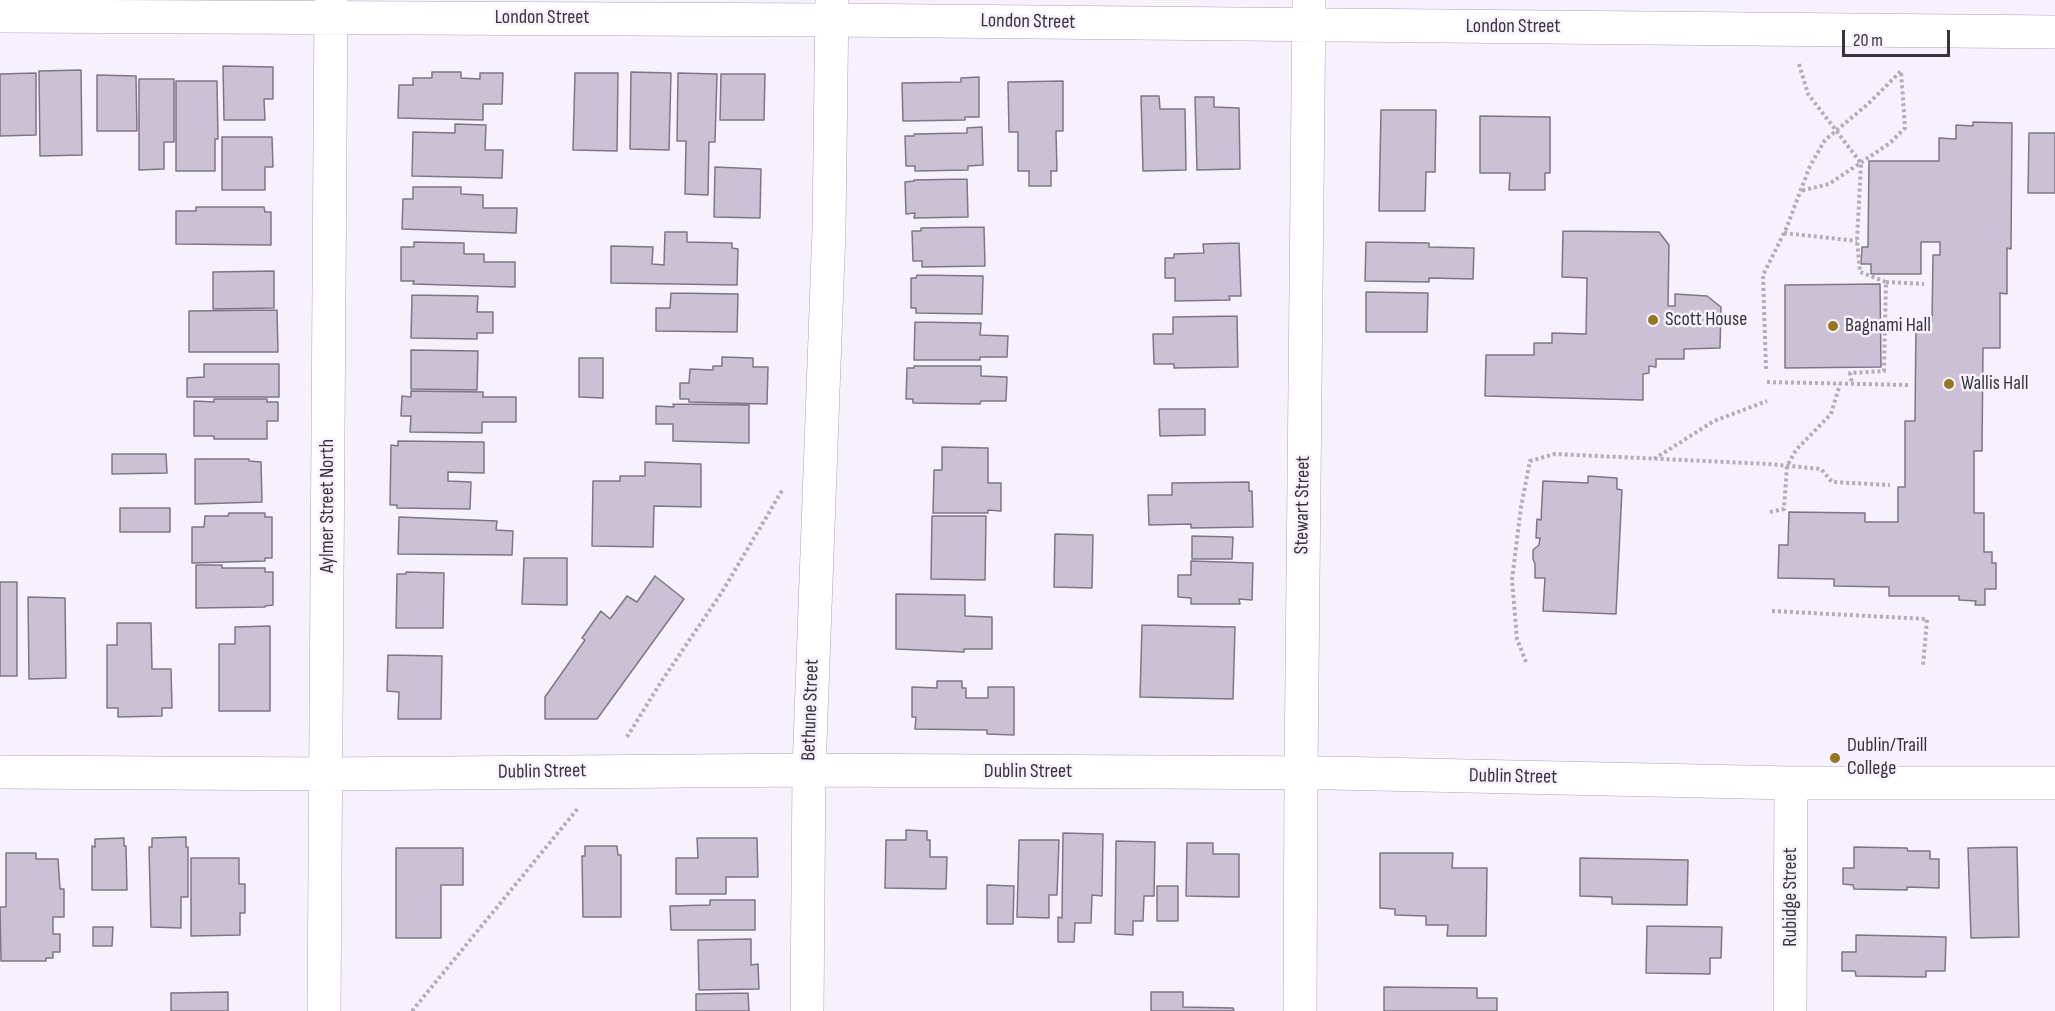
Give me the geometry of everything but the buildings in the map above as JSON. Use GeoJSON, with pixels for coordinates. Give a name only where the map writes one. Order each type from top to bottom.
{"type":"FeatureCollection","features":[{"type":"Feature","properties":{"kind":"street","name":"London Street"},"geometry":{"type":"LineString","coordinates":[[0,16],[332,9],[1063,11],[1309,13],[1797,29],[2055,32]]}},
{"type":"Feature","properties":{"kind":"street","name":"Aylmer Street North"},"geometry":{"type":"LineString","coordinates":[[324,1011],[332,9]]}},
{"type":"Feature","properties":{"kind":"street","name":"Bethune Street"},"geometry":{"type":"LineString","coordinates":[[807,1011],[808,770],[824,409],[832,10]]}},
{"type":"Feature","properties":{"kind":"street","name":"Stewart Street"},"geometry":{"type":"LineString","coordinates":[[1300,1011],[1309,13]]}},
{"type":"Feature","properties":{"kind":"street","name":"Dublin Street"},"geometry":{"type":"LineString","coordinates":[[0,772],[326,774],[808,770],[1301,773],[1791,783],[2055,783]]}},
{"type":"Feature","properties":{"kind":"street","name":"Rubidge Street"},"geometry":{"type":"LineString","coordinates":[[1790,1011],[1791,783]]}},
{"type":"Feature","properties":{"kind":"path"},"geometry":{"type":"LineString","coordinates":[[1797,29],[1800,71],[1808,94],[1861,163],[1857,241],[1860,272],[1886,282],[1924,284]]}},
{"type":"Feature","properties":{"kind":"path"},"geometry":{"type":"LineString","coordinates":[[1766,369],[1763,275],[1784,233],[1800,191],[1810,166],[1825,140],[1868,104],[1901,71],[1905,128],[1890,143],[1829,184],[1800,191]]}},
{"type":"Feature","properties":{"kind":"path"},"geometry":{"type":"LineString","coordinates":[[1784,233],[1857,241]]}},
{"type":"Feature","properties":{"kind":"path"},"geometry":{"type":"LineString","coordinates":[[1852,384],[1850,373],[1884,371],[1886,282]]}},
{"type":"Feature","properties":{"kind":"path"},"geometry":{"type":"LineString","coordinates":[[1767,382],[1909,385]]}},
{"type":"Feature","properties":{"kind":"path"},"geometry":{"type":"LineString","coordinates":[[1770,512],[1784,509],[1787,466],[1796,450],[1831,414],[1840,384]]}},
{"type":"Feature","properties":{"kind":"path"},"geometry":{"type":"LineString","coordinates":[[1653,459],[1714,422],[1767,401]]}},
{"type":"Feature","properties":{"kind":"path"},"geometry":{"type":"LineString","coordinates":[[1526,662],[1517,639],[1512,580],[1521,507],[1530,461],[1555,454],[1787,466],[1821,469],[1832,482],[1890,485]]}},
{"type":"Feature","properties":{"kind":"path"},"geometry":{"type":"LineString","coordinates":[[412,1011],[606,771],[661,682],[722,592],[787,483]]}},
{"type":"Feature","properties":{"kind":"path"},"geometry":{"type":"LineString","coordinates":[[1772,610],[1927,619],[1923,666]]}},
{"type":"Feature","properties":{"kind":"place","name":"Scott House"},"geometry":{"type":"Point","coordinates":[1653,320]}},
{"type":"Feature","properties":{"kind":"place","name":"Bagnami Hall"},"geometry":{"type":"Point","coordinates":[1833,326]}},
{"type":"Feature","properties":{"kind":"place","name":"Wallis Hall"},"geometry":{"type":"Point","coordinates":[1949,384]}},
{"type":"Feature","properties":{"kind":"place","name":"Dublin/Traill College"},"geometry":{"type":"Point","coordinates":[1835,758]}}]}
